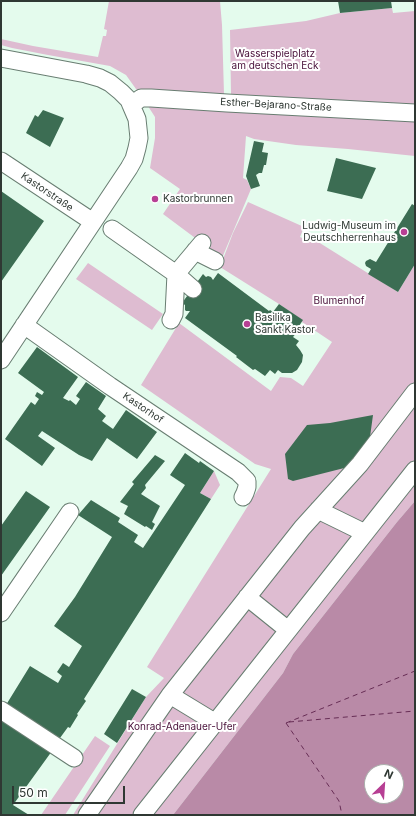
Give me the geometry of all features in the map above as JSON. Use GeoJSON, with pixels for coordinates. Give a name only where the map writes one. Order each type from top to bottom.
{"type":"FeatureCollection","features":[{"type":"Feature","properties":{"kind":"street"},"geometry":{"type":"LineString","coordinates":[[1,58],[86,74],[110,83],[134,103],[139,138],[134,159],[129,168],[24,325],[3,352]]}},
{"type":"Feature","properties":{"kind":"street","name":"Esther-Bejarano-Straße"},"geometry":{"type":"LineString","coordinates":[[134,103],[141,98],[151,98],[415,112]]}},
{"type":"Feature","properties":{"kind":"street","name":"Kastorstraße"},"geometry":{"type":"LineString","coordinates":[[1,161],[93,222]]}},
{"type":"Feature","properties":{"kind":"street"},"geometry":{"type":"LineString","coordinates":[[112,229],[176,274],[193,288]]}},
{"type":"Feature","properties":{"kind":"street"},"geometry":{"type":"LineString","coordinates":[[171,320],[174,314],[176,274],[198,247],[215,261]]}},
{"type":"Feature","properties":{"kind":"street","name":"Kastorhof"},"geometry":{"type":"LineString","coordinates":[[24,325],[110,386],[238,472],[247,481],[247,487],[242,497]]}},
{"type":"Feature","properties":{"kind":"street"},"geometry":{"type":"LineString","coordinates":[[87,815],[170,695],[302,528],[360,464],[415,392]]}},
{"type":"Feature","properties":{"kind":"street"},"geometry":{"type":"LineString","coordinates":[[142,815],[415,470]]}},
{"type":"Feature","properties":{"kind":"street"},"geometry":{"type":"LineString","coordinates":[[318,510],[365,533]]}},
{"type":"Feature","properties":{"kind":"street"},"geometry":{"type":"LineString","coordinates":[[1,613],[70,512]]}},
{"type":"Feature","properties":{"kind":"street"},"geometry":{"type":"LineString","coordinates":[[247,597],[288,630]]}},
{"type":"Feature","properties":{"kind":"street"},"geometry":{"type":"LineString","coordinates":[[170,695],[216,723]]}},
{"type":"Feature","properties":{"kind":"street"},"geometry":{"type":"LineString","coordinates":[[1,710],[74,758]]}},
{"type":"Feature","properties":{"kind":"green space","name":"Wasserspielplatz am deutschen Eck"},"geometry":{"type":"Polygon","coordinates":[[[109,1],[220,1],[224,94],[231,94],[230,30],[306,21],[340,13],[392,8],[393,13],[415,11],[415,156],[296,145],[254,139],[246,136],[243,178],[247,180],[251,189],[222,258],[163,214],[180,189],[150,168],[155,138],[155,117],[126,75],[110,66],[1,45],[1,39],[98,57],[103,36],[106,36],[107,30],[104,29],[109,1]]]}},
{"type":"Feature","properties":{"kind":"green space","name":"Blumenhof"},"geometry":{"type":"Polygon","coordinates":[[[248,202],[304,227],[300,237],[313,243],[315,240],[398,292],[415,264],[415,501],[293,654],[283,673],[173,815],[73,815],[146,697],[164,678],[147,667],[271,469],[255,464],[141,385],[179,323],[271,391],[280,377],[291,378],[303,386],[332,342],[302,322],[302,320],[279,304],[220,267],[233,233],[248,202]]]}},
{"type":"Feature","properties":{"kind":"green space"},"geometry":{"type":"Polygon","coordinates":[[[88,263],[163,314],[152,330],[76,279],[88,263]]]}},
{"type":"Feature","properties":{"kind":"green space"},"geometry":{"type":"Polygon","coordinates":[[[214,471],[220,485],[211,499],[200,493],[214,471]]]}},
{"type":"Feature","properties":{"kind":"green space"},"geometry":{"type":"Polygon","coordinates":[[[95,736],[110,746],[65,815],[41,815],[95,736]]]}},
{"type":"Feature","properties":{"kind":"shaded area"},"geometry":{"type":"Polygon","coordinates":[[[415,501],[415,815],[173,815],[283,673],[293,654],[415,501]]]}},
{"type":"Feature","properties":{"kind":"building"},"geometry":{"type":"Polygon","coordinates":[[[338,1],[391,1],[392,8],[340,13],[338,1]]]}},
{"type":"Feature","properties":{"kind":"building"},"geometry":{"type":"Polygon","coordinates":[[[43,110],[64,118],[50,147],[26,133],[35,115],[38,117],[43,110]]]}},
{"type":"Feature","properties":{"kind":"building"},"geometry":{"type":"Polygon","coordinates":[[[254,141],[264,143],[262,152],[268,153],[266,165],[264,165],[262,173],[256,175],[260,186],[251,189],[246,176],[254,141]]]}},
{"type":"Feature","properties":{"kind":"building"},"geometry":{"type":"Polygon","coordinates":[[[336,158],[376,168],[362,199],[327,191],[336,158]]]}},
{"type":"Feature","properties":{"kind":"building"},"geometry":{"type":"Polygon","coordinates":[[[1,191],[44,221],[1,282],[1,191]]]}},
{"type":"Feature","properties":{"kind":"building","name":"Ludwig-Museum im Deutschherrenhaus"},"geometry":{"type":"Polygon","coordinates":[[[412,204],[415,206],[415,264],[398,292],[368,274],[371,269],[366,266],[365,263],[370,259],[376,262],[412,204]]]}},
{"type":"Feature","properties":{"kind":"building","name":"Basilika Sankt Kastor"},"geometry":{"type":"Polygon","coordinates":[[[218,273],[269,311],[270,310],[273,312],[279,304],[303,320],[299,326],[302,328],[300,332],[298,331],[293,337],[299,341],[296,345],[303,355],[302,362],[297,370],[292,373],[282,373],[278,370],[275,374],[270,370],[265,376],[255,369],[253,370],[236,357],[237,356],[185,318],[190,311],[185,310],[185,305],[182,303],[203,274],[206,277],[211,277],[213,280],[218,273]]]}},
{"type":"Feature","properties":{"kind":"building"},"geometry":{"type":"Polygon","coordinates":[[[37,347],[78,377],[63,398],[69,401],[70,400],[76,405],[80,399],[76,396],[86,382],[106,396],[98,409],[106,416],[102,421],[113,429],[126,410],[157,432],[137,459],[107,438],[92,461],[79,455],[42,431],[38,436],[55,448],[42,466],[5,439],[31,402],[35,405],[39,399],[35,396],[37,392],[42,395],[44,392],[18,373],[37,347]]]}},
{"type":"Feature","properties":{"kind":"building"},"geometry":{"type":"Polygon","coordinates":[[[373,415],[370,437],[360,464],[293,481],[288,479],[285,454],[307,425],[330,423],[373,415]]]}},
{"type":"Feature","properties":{"kind":"building"},"geometry":{"type":"Polygon","coordinates":[[[185,453],[214,471],[200,493],[211,499],[84,699],[86,701],[70,728],[68,727],[60,738],[6,705],[30,666],[58,683],[62,676],[57,672],[63,663],[69,667],[82,646],[54,626],[75,597],[112,537],[78,515],[91,500],[120,518],[118,522],[138,535],[134,542],[143,548],[185,485],[170,475],[185,453]]]}},
{"type":"Feature","properties":{"kind":"building"},"geometry":{"type":"Polygon","coordinates":[[[155,455],[165,461],[145,485],[146,488],[141,494],[160,506],[152,522],[155,524],[152,530],[124,514],[128,506],[120,502],[134,484],[132,482],[155,455]]]}},
{"type":"Feature","properties":{"kind":"building"},"geometry":{"type":"Polygon","coordinates":[[[26,491],[50,507],[1,576],[1,526],[26,491]]]}},
{"type":"Feature","properties":{"kind":"building","name":"Konrad-Adenauer-Ufer"},"geometry":{"type":"Polygon","coordinates":[[[132,689],[146,697],[117,743],[104,734],[132,689]]]}},
{"type":"Feature","properties":{"kind":"building"},"geometry":{"type":"Polygon","coordinates":[[[1,716],[52,751],[13,805],[29,815],[1,815],[1,716]]]}},
{"type":"Feature","properties":{"kind":"ferry route"},"geometry":{"type":"LineString","coordinates":[[286,723],[415,671]]}},
{"type":"Feature","properties":{"kind":"ferry route"},"geometry":{"type":"LineString","coordinates":[[289,722],[415,711]]}},
{"type":"Feature","properties":{"kind":"ferry route"},"geometry":{"type":"LineString","coordinates":[[286,723],[339,801],[342,815]]}},
{"type":"Feature","properties":{"kind":"place","name":"Kastorbrunnen"},"geometry":{"type":"Point","coordinates":[155,199]}},
{"type":"Feature","properties":{"kind":"place","name":"Ludwig-Museum im Deutschherrenhaus"},"geometry":{"type":"Point","coordinates":[404,232]}},
{"type":"Feature","properties":{"kind":"place","name":"Basilika Sankt Kastor"},"geometry":{"type":"Point","coordinates":[247,324]}}]}
